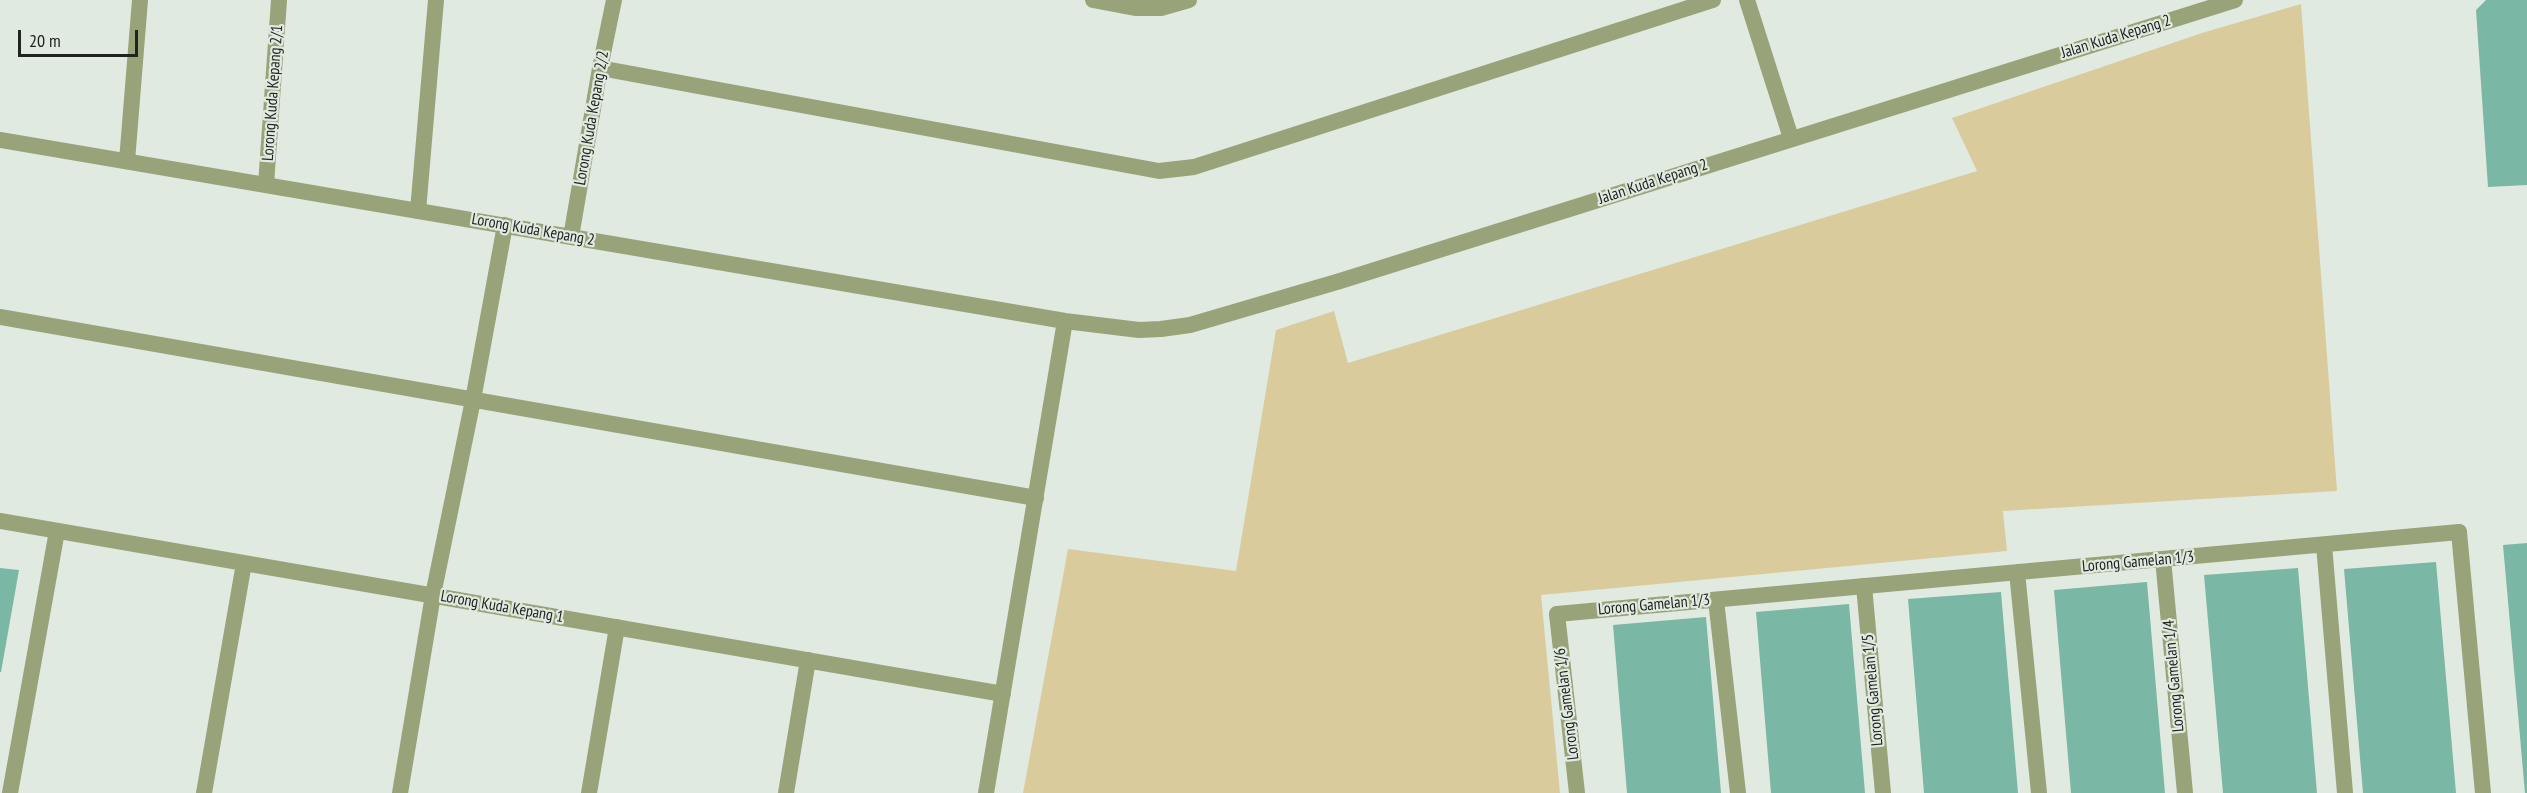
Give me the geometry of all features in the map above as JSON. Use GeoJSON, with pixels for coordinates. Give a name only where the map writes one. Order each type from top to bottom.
{"type":"FeatureCollection","features":[{"type":"Feature","properties":{"kind":"street"},"geometry":{"type":"LineString","coordinates":[[127,162],[140,0]]}},
{"type":"Feature","properties":{"kind":"street","name":"Lorong Kuda Kepang 2/1"},"geometry":{"type":"LineString","coordinates":[[266,186],[279,0]]}},
{"type":"Feature","properties":{"kind":"street"},"geometry":{"type":"LineString","coordinates":[[418,211],[436,0]]}},
{"type":"Feature","properties":{"kind":"street","name":"Lorong Kuda Kepang 2/2"},"geometry":{"type":"LineString","coordinates":[[571,237],[614,0]]}},
{"type":"Feature","properties":{"kind":"street"},"geometry":{"type":"LineString","coordinates":[[1093,0],[1135,8],[1161,8],[1189,0]]}},
{"type":"Feature","properties":{"kind":"street"},"geometry":{"type":"LineString","coordinates":[[600,68],[1159,171],[1194,167],[1713,0]]}},
{"type":"Feature","properties":{"kind":"street"},"geometry":{"type":"LineString","coordinates":[[1747,0],[1791,138]]}},
{"type":"Feature","properties":{"kind":"street","name":"Jalan Kuda Kepang 2"},"geometry":{"type":"LineString","coordinates":[[1065,321],[1139,330],[1190,325],[1340,281],[2235,0]]}},
{"type":"Feature","properties":{"kind":"street","name":"Lorong Kuda Kepang 2"},"geometry":{"type":"LineString","coordinates":[[0,140],[1065,321]]}},
{"type":"Feature","properties":{"kind":"street"},"geometry":{"type":"LineString","coordinates":[[400,793],[433,596],[474,400],[505,225]]}},
{"type":"Feature","properties":{"kind":"street"},"geometry":{"type":"LineString","coordinates":[[0,317],[1036,498]]}},
{"type":"Feature","properties":{"kind":"street"},"geometry":{"type":"LineString","coordinates":[[986,793],[1065,321]]}},
{"type":"Feature","properties":{"kind":"street","name":"Lorong Kuda Kepang 1"},"geometry":{"type":"LineString","coordinates":[[0,521],[1003,694]]}},
{"type":"Feature","properties":{"kind":"street"},"geometry":{"type":"LineString","coordinates":[[10,793],[57,531]]}},
{"type":"Feature","properties":{"kind":"street","name":"Lorong Gamelan 1/3"},"geometry":{"type":"LineString","coordinates":[[1557,614],[2459,532],[2483,793]]}},
{"type":"Feature","properties":{"kind":"street"},"geometry":{"type":"LineString","coordinates":[[2324,545],[2345,793]]}},
{"type":"Feature","properties":{"kind":"street","name":"Lorong Gamelan 1/4"},"geometry":{"type":"LineString","coordinates":[[2163,560],[2185,793]]}},
{"type":"Feature","properties":{"kind":"street"},"geometry":{"type":"LineString","coordinates":[[204,793],[244,563]]}},
{"type":"Feature","properties":{"kind":"street"},"geometry":{"type":"LineString","coordinates":[[2017,572],[2039,793]]}},
{"type":"Feature","properties":{"kind":"street","name":"Lorong Gamelan 1/5"},"geometry":{"type":"LineString","coordinates":[[1864,586],[1883,793]]}},
{"type":"Feature","properties":{"kind":"street"},"geometry":{"type":"LineString","coordinates":[[1716,600],[1738,793]]}},
{"type":"Feature","properties":{"kind":"street","name":"Lorong Gamelan 1/6"},"geometry":{"type":"LineString","coordinates":[[1557,614],[1577,793]]}},
{"type":"Feature","properties":{"kind":"street"},"geometry":{"type":"LineString","coordinates":[[589,793],[617,627]]}},
{"type":"Feature","properties":{"kind":"street"},"geometry":{"type":"LineString","coordinates":[[786,793],[808,660]]}},
{"type":"Feature","properties":{"kind":"shaded area"},"geometry":{"type":"Polygon","coordinates":[[[2301,4],[2337,491],[2003,511],[2007,551],[1541,595],[1560,793],[1023,793],[1068,549],[1236,571],[1276,330],[1334,311],[1348,363],[1977,171],[1952,118],[2202,33],[2301,4]]]}},
{"type":"Feature","properties":{"kind":"building"},"geometry":{"type":"Polygon","coordinates":[[[2486,0],[2527,0],[2527,185],[2488,187],[2476,10],[2486,0]]]}},
{"type":"Feature","properties":{"kind":"building"},"geometry":{"type":"Polygon","coordinates":[[[2527,543],[2527,793],[2525,793],[2503,545],[2527,543]]]}},
{"type":"Feature","properties":{"kind":"building"},"geometry":{"type":"Polygon","coordinates":[[[2436,562],[2456,793],[2363,793],[2344,569],[2436,562]]]}},
{"type":"Feature","properties":{"kind":"building"},"geometry":{"type":"Polygon","coordinates":[[[0,568],[19,570],[1,672],[0,672],[0,568]]]}},
{"type":"Feature","properties":{"kind":"building"},"geometry":{"type":"Polygon","coordinates":[[[2298,568],[2317,793],[2223,793],[2204,575],[2298,568]]]}},
{"type":"Feature","properties":{"kind":"building"},"geometry":{"type":"Polygon","coordinates":[[[2147,582],[2165,793],[2071,793],[2054,590],[2147,582]]]}},
{"type":"Feature","properties":{"kind":"building"},"geometry":{"type":"Polygon","coordinates":[[[2001,592],[2018,793],[1924,793],[1908,599],[2001,592]]]}},
{"type":"Feature","properties":{"kind":"building"},"geometry":{"type":"Polygon","coordinates":[[[1849,604],[1865,793],[1771,793],[1756,612],[1849,604]]]}},
{"type":"Feature","properties":{"kind":"building"},"geometry":{"type":"Polygon","coordinates":[[[1706,617],[1721,793],[1627,793],[1613,625],[1706,617]]]}}]}
